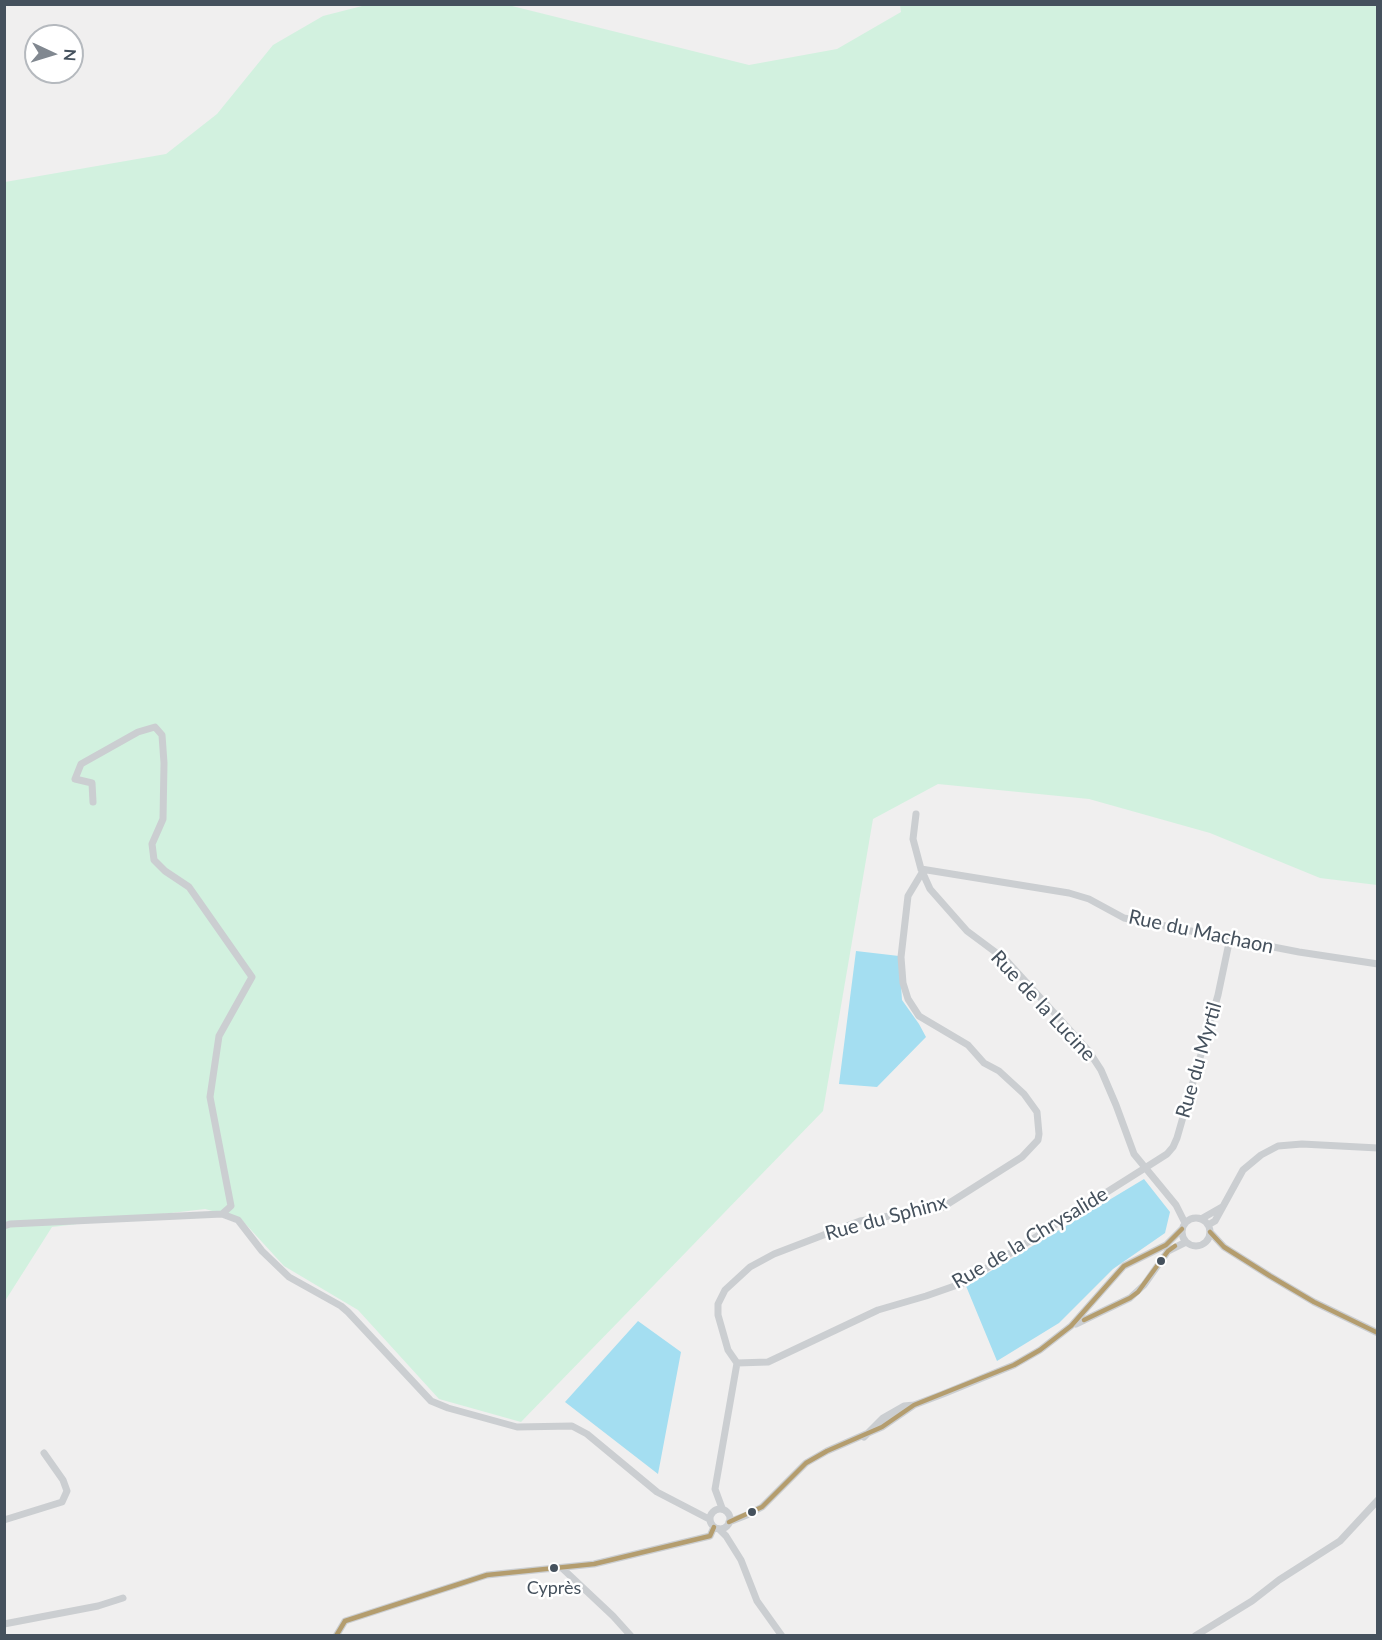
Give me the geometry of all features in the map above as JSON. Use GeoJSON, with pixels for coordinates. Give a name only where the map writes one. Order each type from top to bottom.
{"type":"FeatureCollection","features":[{"type":"Feature","properties":{"kind":"street"},"geometry":{"type":"LineString","coordinates":[[93,802],[92,783],[75,779],[81,764],[138,732],[155,727],[162,735],[164,763],[163,819],[152,844],[154,860],[189,888],[252,977],[219,1036],[210,1097],[231,1206],[222,1214]]}},
{"type":"Feature","properties":{"kind":"street","name":"Rue de la Lucine"},"geometry":{"type":"LineString","coordinates":[[916,814],[913,839],[930,889],[967,931],[1006,960],[1088,1050],[1101,1070],[1134,1154],[1176,1205],[1184,1226]]}},
{"type":"Feature","properties":{"kind":"street","name":"Rue du Machaon"},"geometry":{"type":"LineString","coordinates":[[922,870],[1069,893],[1089,899],[1124,918],[1299,952],[1377,964]]}},
{"type":"Feature","properties":{"kind":"street","name":"Rue du Sphinx"},"geometry":{"type":"LineString","coordinates":[[737,1363],[728,1350],[718,1316],[718,1304],[725,1290],[750,1267],[774,1254],[860,1221],[943,1207],[1022,1157],[1038,1140],[1037,1112],[1024,1094],[999,1071],[984,1063],[968,1045],[919,1016],[908,999],[903,983],[901,957],[908,896],[922,870]]}},
{"type":"Feature","properties":{"kind":"street","name":"Rue du Myrtil"},"geometry":{"type":"LineString","coordinates":[[1144,1168],[1167,1154],[1177,1138],[1218,995],[1230,938]]}},
{"type":"Feature","properties":{"kind":"street"},"geometry":{"type":"LineString","coordinates":[[1204,1243],[1209,1228],[1224,1206],[1243,1170],[1260,1155],[1278,1146],[1302,1144],[1377,1148]]}},
{"type":"Feature","properties":{"kind":"street","name":"Rue de la Chrysalide"},"geometry":{"type":"LineString","coordinates":[[737,1363],[768,1362],[878,1310],[963,1283],[1144,1168]]}},
{"type":"Feature","properties":{"kind":"street","name":"Rue de la Lucine"},"geometry":{"type":"LineString","coordinates":[[1176,1205],[1198,1218]]}},
{"type":"Feature","properties":{"kind":"street"},"geometry":{"type":"LineString","coordinates":[[336,1635],[345,1621],[487,1575],[546,1568],[563,1569],[594,1564],[710,1536],[717,1528],[762,1507],[795,1472],[827,1451],[864,1437],[914,1405],[1014,1365],[1040,1350],[1071,1326],[1124,1266],[1166,1245],[1184,1226],[1224,1206]]}},
{"type":"Feature","properties":{"kind":"street"},"geometry":{"type":"LineString","coordinates":[[4,1226],[222,1214],[238,1220],[262,1251],[289,1277],[348,1312],[431,1401],[517,1427],[572,1426],[587,1434],[657,1492],[705,1518],[725,1511],[747,1515]]}},
{"type":"Feature","properties":{"kind":"street"},"geometry":{"type":"LineString","coordinates":[[1198,1218],[1224,1246],[1314,1302],[1377,1333]]}},
{"type":"Feature","properties":{"kind":"street"},"geometry":{"type":"LineString","coordinates":[[1184,1226],[1182,1234],[1186,1242],[1194,1245],[1204,1243],[1224,1246]]}},
{"type":"Feature","properties":{"kind":"street"},"geometry":{"type":"LineString","coordinates":[[1071,1326],[1130,1298],[1144,1285],[1168,1251],[1186,1242]]}},
{"type":"Feature","properties":{"kind":"street"},"geometry":{"type":"LineString","coordinates":[[726,1536],[728,1524],[725,1511],[717,1498],[715,1489],[737,1363]]}},
{"type":"Feature","properties":{"kind":"street"},"geometry":{"type":"LineString","coordinates":[[4,1520],[62,1502],[67,1491],[63,1480],[44,1453]]}},
{"type":"Feature","properties":{"kind":"street"},"geometry":{"type":"LineString","coordinates":[[717,1498],[711,1514],[717,1528],[726,1536],[741,1560],[757,1601],[782,1635]]}},
{"type":"Feature","properties":{"kind":"street"},"geometry":{"type":"LineString","coordinates":[[1195,1635],[1252,1601],[1279,1580],[1340,1541],[1377,1500]]}},
{"type":"Feature","properties":{"kind":"street"},"geometry":{"type":"LineString","coordinates":[[563,1569],[631,1635]]}},
{"type":"Feature","properties":{"kind":"street"},"geometry":{"type":"LineString","coordinates":[[4,1624],[98,1606],[123,1598]]}},
{"type":"Feature","properties":{"kind":"green space"},"geometry":{"type":"Polygon","coordinates":[[[366,5],[508,5],[749,65],[837,49],[901,12],[900,5],[1377,5],[1377,885],[1320,878],[1210,833],[1089,799],[938,784],[873,819],[823,1111],[521,1422],[439,1399],[358,1310],[284,1266],[241,1219],[205,1209],[52,1227],[5,1301],[5,182],[166,154],[217,114],[273,45],[323,16],[366,5]]]}},
{"type":"Feature","properties":{"kind":"water"},"geometry":{"type":"Polygon","coordinates":[[[856,951],[899,956],[902,1000],[926,1037],[877,1087],[839,1084],[856,951]]]}},
{"type":"Feature","properties":{"kind":"water"},"geometry":{"type":"Polygon","coordinates":[[[1144,1179],[1170,1212],[1165,1233],[1113,1269],[1059,1323],[997,1361],[966,1286],[1144,1179]]]}},
{"type":"Feature","properties":{"kind":"water"},"geometry":{"type":"Polygon","coordinates":[[[638,1321],[681,1352],[658,1474],[565,1402],[638,1321]]]}},
{"type":"Feature","properties":{"kind":"transit line"},"geometry":{"type":"LineString","coordinates":[[729,1522],[762,1507],[806,1463],[827,1451],[882,1427],[914,1405],[1014,1365],[1040,1350],[1071,1326],[1124,1266],[1166,1245],[1182,1229]]}},
{"type":"Feature","properties":{"kind":"transit line"},"geometry":{"type":"LineString","coordinates":[[1210,1232],[1224,1247],[1270,1276],[1314,1302],[1378,1333]]}},
{"type":"Feature","properties":{"kind":"transit line"},"geometry":{"type":"LineString","coordinates":[[1084,1320],[1138,1292],[1168,1251],[1175,1246]]}},
{"type":"Feature","properties":{"kind":"transit line"},"geometry":{"type":"LineString","coordinates":[[336,1636],[345,1621],[487,1575],[594,1564],[710,1536],[714,1527]]}},
{"type":"Feature","properties":{"kind":"place","name":"Cyprès"},"geometry":{"type":"Point","coordinates":[554,1568]}}]}
